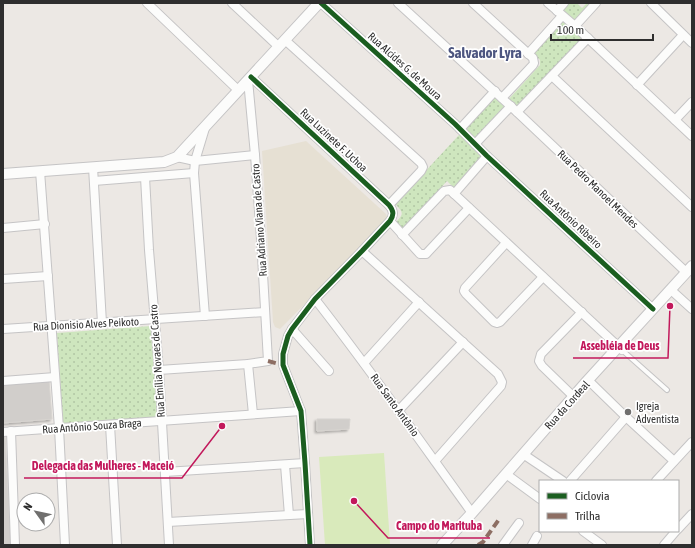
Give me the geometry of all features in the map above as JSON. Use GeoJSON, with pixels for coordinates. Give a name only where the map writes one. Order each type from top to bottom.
{"type":"FeatureCollection","features":[{"type":"Feature","properties":{"kind":"street"},"geometry":{"type":"LineString","coordinates":[[147,3],[238,90]]}},
{"type":"Feature","properties":{"kind":"street"},"geometry":{"type":"LineString","coordinates":[[232,3],[282,43],[421,163],[423,167],[389,205],[393,212],[393,217],[390,221],[315,299],[288,336],[283,354],[283,365],[301,411],[310,545]]}},
{"type":"Feature","properties":{"kind":"street"},"geometry":{"type":"LineString","coordinates":[[3,174],[164,162],[177,157],[320,3]]}},
{"type":"Feature","properties":{"kind":"street","name":"Rua Alcides G. de Moura"},"geometry":{"type":"LineString","coordinates":[[320,3],[475,144]]}},
{"type":"Feature","properties":{"kind":"street","name":"Rua Pedro Manoel Mendes"},"geometry":{"type":"LineString","coordinates":[[398,3],[689,269]]}},
{"type":"Feature","properties":{"kind":"street"},"geometry":{"type":"LineString","coordinates":[[473,3],[531,56],[534,63],[502,98]]}},
{"type":"Feature","properties":{"kind":"street"},"geometry":{"type":"LineString","coordinates":[[548,3],[588,38],[692,136]]}},
{"type":"Feature","properties":{"kind":"street"},"geometry":{"type":"LineString","coordinates":[[531,56],[560,14],[564,3]]}},
{"type":"Feature","properties":{"kind":"street"},"geometry":{"type":"LineString","coordinates":[[575,26],[596,3]]}},
{"type":"Feature","properties":{"kind":"street"},"geometry":{"type":"LineString","coordinates":[[651,3],[692,43]]}},
{"type":"Feature","properties":{"kind":"street"},"geometry":{"type":"LineString","coordinates":[[637,85],[683,35]]}},
{"type":"Feature","properties":{"kind":"street"},"geometry":{"type":"LineString","coordinates":[[518,112],[588,38]]}},
{"type":"Feature","properties":{"kind":"street"},"geometry":{"type":"LineString","coordinates":[[552,76],[692,207]]}},
{"type":"Feature","properties":{"kind":"street","name":"Rua Adriano Viana de Castro"},"geometry":{"type":"LineString","coordinates":[[248,364],[268,361],[249,78]]}},
{"type":"Feature","properties":{"kind":"street","name":"Rua Luzinete F. Uchoa"},"geometry":{"type":"LineString","coordinates":[[249,78],[389,205]]}},
{"type":"Feature","properties":{"kind":"street"},"geometry":{"type":"LineString","coordinates":[[460,129],[494,91]]}},
{"type":"Feature","properties":{"kind":"street"},"geometry":{"type":"LineString","coordinates":[[675,120],[692,102]]}},
{"type":"Feature","properties":{"kind":"street"},"geometry":{"type":"LineString","coordinates":[[475,144],[511,106]]}},
{"type":"Feature","properties":{"kind":"street"},"geometry":{"type":"LineString","coordinates":[[205,127],[195,161],[194,173],[205,316]]}},
{"type":"Feature","properties":{"kind":"street","name":"Rua Antônio Ribeiro"},"geometry":{"type":"LineString","coordinates":[[475,144],[653,309]]}},
{"type":"Feature","properties":{"kind":"street"},"geometry":{"type":"LineString","coordinates":[[177,157],[195,161],[255,155]]}},
{"type":"Feature","properties":{"kind":"street"},"geometry":{"type":"LineString","coordinates":[[452,192],[488,156]]}},
{"type":"Feature","properties":{"kind":"street"},"geometry":{"type":"LineString","coordinates":[[93,167],[102,323]]}},
{"type":"Feature","properties":{"kind":"street"},"geometry":{"type":"LineString","coordinates":[[40,171],[60,428],[65,545]]}},
{"type":"Feature","properties":{"kind":"street"},"geometry":{"type":"LineString","coordinates":[[94,181],[194,173]]}},
{"type":"Feature","properties":{"kind":"street","name":"Rua Emília Novaes de Castro"},"geometry":{"type":"LineString","coordinates":[[145,177],[154,320],[159,370],[169,545]]}},
{"type":"Feature","properties":{"kind":"street"},"geometry":{"type":"LineString","coordinates":[[402,235],[444,191],[452,192],[621,349]]}},
{"type":"Feature","properties":{"kind":"street"},"geometry":{"type":"LineString","coordinates":[[390,221],[420,254],[426,254],[469,208]]}},
{"type":"Feature","properties":{"kind":"street"},"geometry":{"type":"LineString","coordinates":[[3,228],[45,224]]}},
{"type":"Feature","properties":{"kind":"street"},"geometry":{"type":"LineString","coordinates":[[506,243],[464,288],[466,294],[494,322],[500,322],[543,277]]}},
{"type":"Feature","properties":{"kind":"street"},"geometry":{"type":"LineString","coordinates":[[362,251],[498,374],[502,382],[435,461]]}},
{"type":"Feature","properties":{"kind":"street","name":"Rua da Cordeal"},"geometry":{"type":"LineString","coordinates":[[442,545],[472,513],[588,380],[621,349],[653,309],[689,269]]}},
{"type":"Feature","properties":{"kind":"street"},"geometry":{"type":"LineString","coordinates":[[3,279],[48,276]]}},
{"type":"Feature","properties":{"kind":"street"},"geometry":{"type":"LineString","coordinates":[[670,290],[692,309]]}},
{"type":"Feature","properties":{"kind":"street","name":"Rua Santo Antônio"},"geometry":{"type":"LineString","coordinates":[[315,299],[399,410],[472,513]]}},
{"type":"Feature","properties":{"kind":"street"},"geometry":{"type":"LineString","coordinates":[[364,363],[419,302]]}},
{"type":"Feature","properties":{"kind":"street","name":"Rua Dionisio Alves Peikoto"},"geometry":{"type":"LineString","coordinates":[[3,329],[265,312]]}},
{"type":"Feature","properties":{"kind":"street"},"geometry":{"type":"LineString","coordinates":[[574,397],[539,362],[542,354],[582,312]]}},
{"type":"Feature","properties":{"kind":"street"},"geometry":{"type":"LineString","coordinates":[[292,329],[329,371]]}},
{"type":"Feature","properties":{"kind":"street"},"geometry":{"type":"LineString","coordinates":[[399,410],[463,342]]}},
{"type":"Feature","properties":{"kind":"street"},"geometry":{"type":"LineString","coordinates":[[159,370],[248,364],[253,414]]}},
{"type":"Feature","properties":{"kind":"street"},"geometry":{"type":"LineString","coordinates":[[3,381],[55,377]]}},
{"type":"Feature","properties":{"kind":"street"},"geometry":{"type":"LineString","coordinates":[[588,380],[674,461]]}},
{"type":"Feature","properties":{"kind":"street","name":"Rua Antônio Souza Braga"},"geometry":{"type":"LineString","coordinates":[[7,432],[301,411]]}},
{"type":"Feature","properties":{"kind":"street"},"geometry":{"type":"LineString","coordinates":[[571,480],[626,417]]}},
{"type":"Feature","properties":{"kind":"street"},"geometry":{"type":"LineString","coordinates":[[110,425],[117,545]]}},
{"type":"Feature","properties":{"kind":"street"},"geometry":{"type":"LineString","coordinates":[[7,432],[15,545]]}},
{"type":"Feature","properties":{"kind":"street"},"geometry":{"type":"LineString","coordinates":[[657,480],[692,442]]}},
{"type":"Feature","properties":{"kind":"street"},"geometry":{"type":"LineString","coordinates":[[523,454],[562,480]]}},
{"type":"Feature","properties":{"kind":"street"},"geometry":{"type":"LineString","coordinates":[[165,472],[305,463]]}},
{"type":"Feature","properties":{"kind":"street"},"geometry":{"type":"LineString","coordinates":[[285,465],[289,515]]}},
{"type":"Feature","properties":{"kind":"street"},"geometry":{"type":"LineString","coordinates":[[506,474],[539,498]]}},
{"type":"Feature","properties":{"kind":"street"},"geometry":{"type":"LineString","coordinates":[[168,522],[308,514]]}},
{"type":"Feature","properties":{"kind":"street"},"geometry":{"type":"LineString","coordinates":[[679,528],[692,514]]}},
{"type":"Feature","properties":{"kind":"street"},"geometry":{"type":"LineString","coordinates":[[503,545],[519,524]]}},
{"type":"Feature","properties":{"kind":"street"},"geometry":{"type":"LineString","coordinates":[[584,532],[602,545]]}},
{"type":"Feature","properties":{"kind":"street"},"geometry":{"type":"LineString","coordinates":[[664,545],[675,532]]}},
{"type":"Feature","properties":{"kind":"street"},"geometry":{"type":"LineString","coordinates":[[532,545],[537,536]]}},
{"type":"Feature","properties":{"kind":"lane"},"geometry":{"type":"LineString","coordinates":[[621,349],[666,390]]}},
{"type":"Feature","properties":{"kind":"shaded area"},"geometry":{"type":"Polygon","coordinates":[[[306,141],[386,214],[387,217],[383,225],[280,329],[275,327],[273,322],[262,151],[306,141]]]}},
{"type":"Feature","properties":{"kind":"green space"},"geometry":{"type":"Polygon","coordinates":[[[567,3],[577,3],[582,8],[587,3],[593,3],[576,22],[562,9],[567,3]]]}},
{"type":"Feature","properties":{"kind":"green space"},"geometry":{"type":"Polygon","coordinates":[[[564,18],[585,38],[518,109],[508,100],[540,65],[540,60],[532,52],[564,18]]]}},
{"type":"Feature","properties":{"kind":"green space"},"geometry":{"type":"Polygon","coordinates":[[[496,95],[508,107],[473,144],[486,156],[456,190],[447,181],[402,230],[395,223],[402,214],[395,204],[496,95]]]}},
{"type":"Feature","properties":{"kind":"green space"},"geometry":{"type":"Polygon","coordinates":[[[151,326],[157,417],[63,424],[57,333],[151,326]]]}},
{"type":"Feature","properties":{"kind":"green space"},"geometry":{"type":"Polygon","coordinates":[[[384,453],[390,544],[325,545],[319,457],[384,453]]]}},
{"type":"Feature","properties":{"kind":"building"},"geometry":{"type":"Polygon","coordinates":[[[49,380],[52,419],[3,423],[3,383],[49,380]]]}},
{"type":"Feature","properties":{"kind":"building"},"geometry":{"type":"Polygon","coordinates":[[[317,419],[350,419],[349,429],[317,431],[317,419]]]}},
{"type":"Feature","properties":{"kind":"building"},"geometry":{"type":"Polygon","coordinates":[[[3,435],[5,435],[11,545],[3,545],[3,435]]]}},
{"type":"Feature","properties":{"kind":"marked path"},"geometry":{"type":"LineString","coordinates":[[268,361],[283,365]]}},
{"type":"Feature","properties":{"kind":"marked path"},"geometry":{"type":"LineString","coordinates":[[478,545],[483,542],[500,518]]}},
{"type":"Feature","properties":{"kind":"cycle path"},"geometry":{"type":"LineString","coordinates":[[321,3],[455,124],[487,156],[653,309]]}},
{"type":"Feature","properties":{"kind":"cycle path"},"geometry":{"type":"LineString","coordinates":[[251,77],[389,205],[393,213],[390,221],[315,299],[292,329],[288,336],[283,354],[283,365],[301,411],[310,545]]}},
{"type":"Feature","properties":{"kind":"place","name":"Assebléia de Deus"},"geometry":{"type":"Point","coordinates":[670,306]}},
{"type":"Feature","properties":{"kind":"place","name":"Igreja Adventista"},"geometry":{"type":"Point","coordinates":[628,412]}},
{"type":"Feature","properties":{"kind":"place","name":"Delegacia das Mulheres - Maceió"},"geometry":{"type":"Point","coordinates":[222,426]}},
{"type":"Feature","properties":{"kind":"place","name":"Campo do Marituba"},"geometry":{"type":"Point","coordinates":[354,501]}},
{"type":"Feature","properties":{"kind":"district","name":"Salvador Lyra"},"geometry":{"type":"Point","coordinates":[485,52]}}]}
